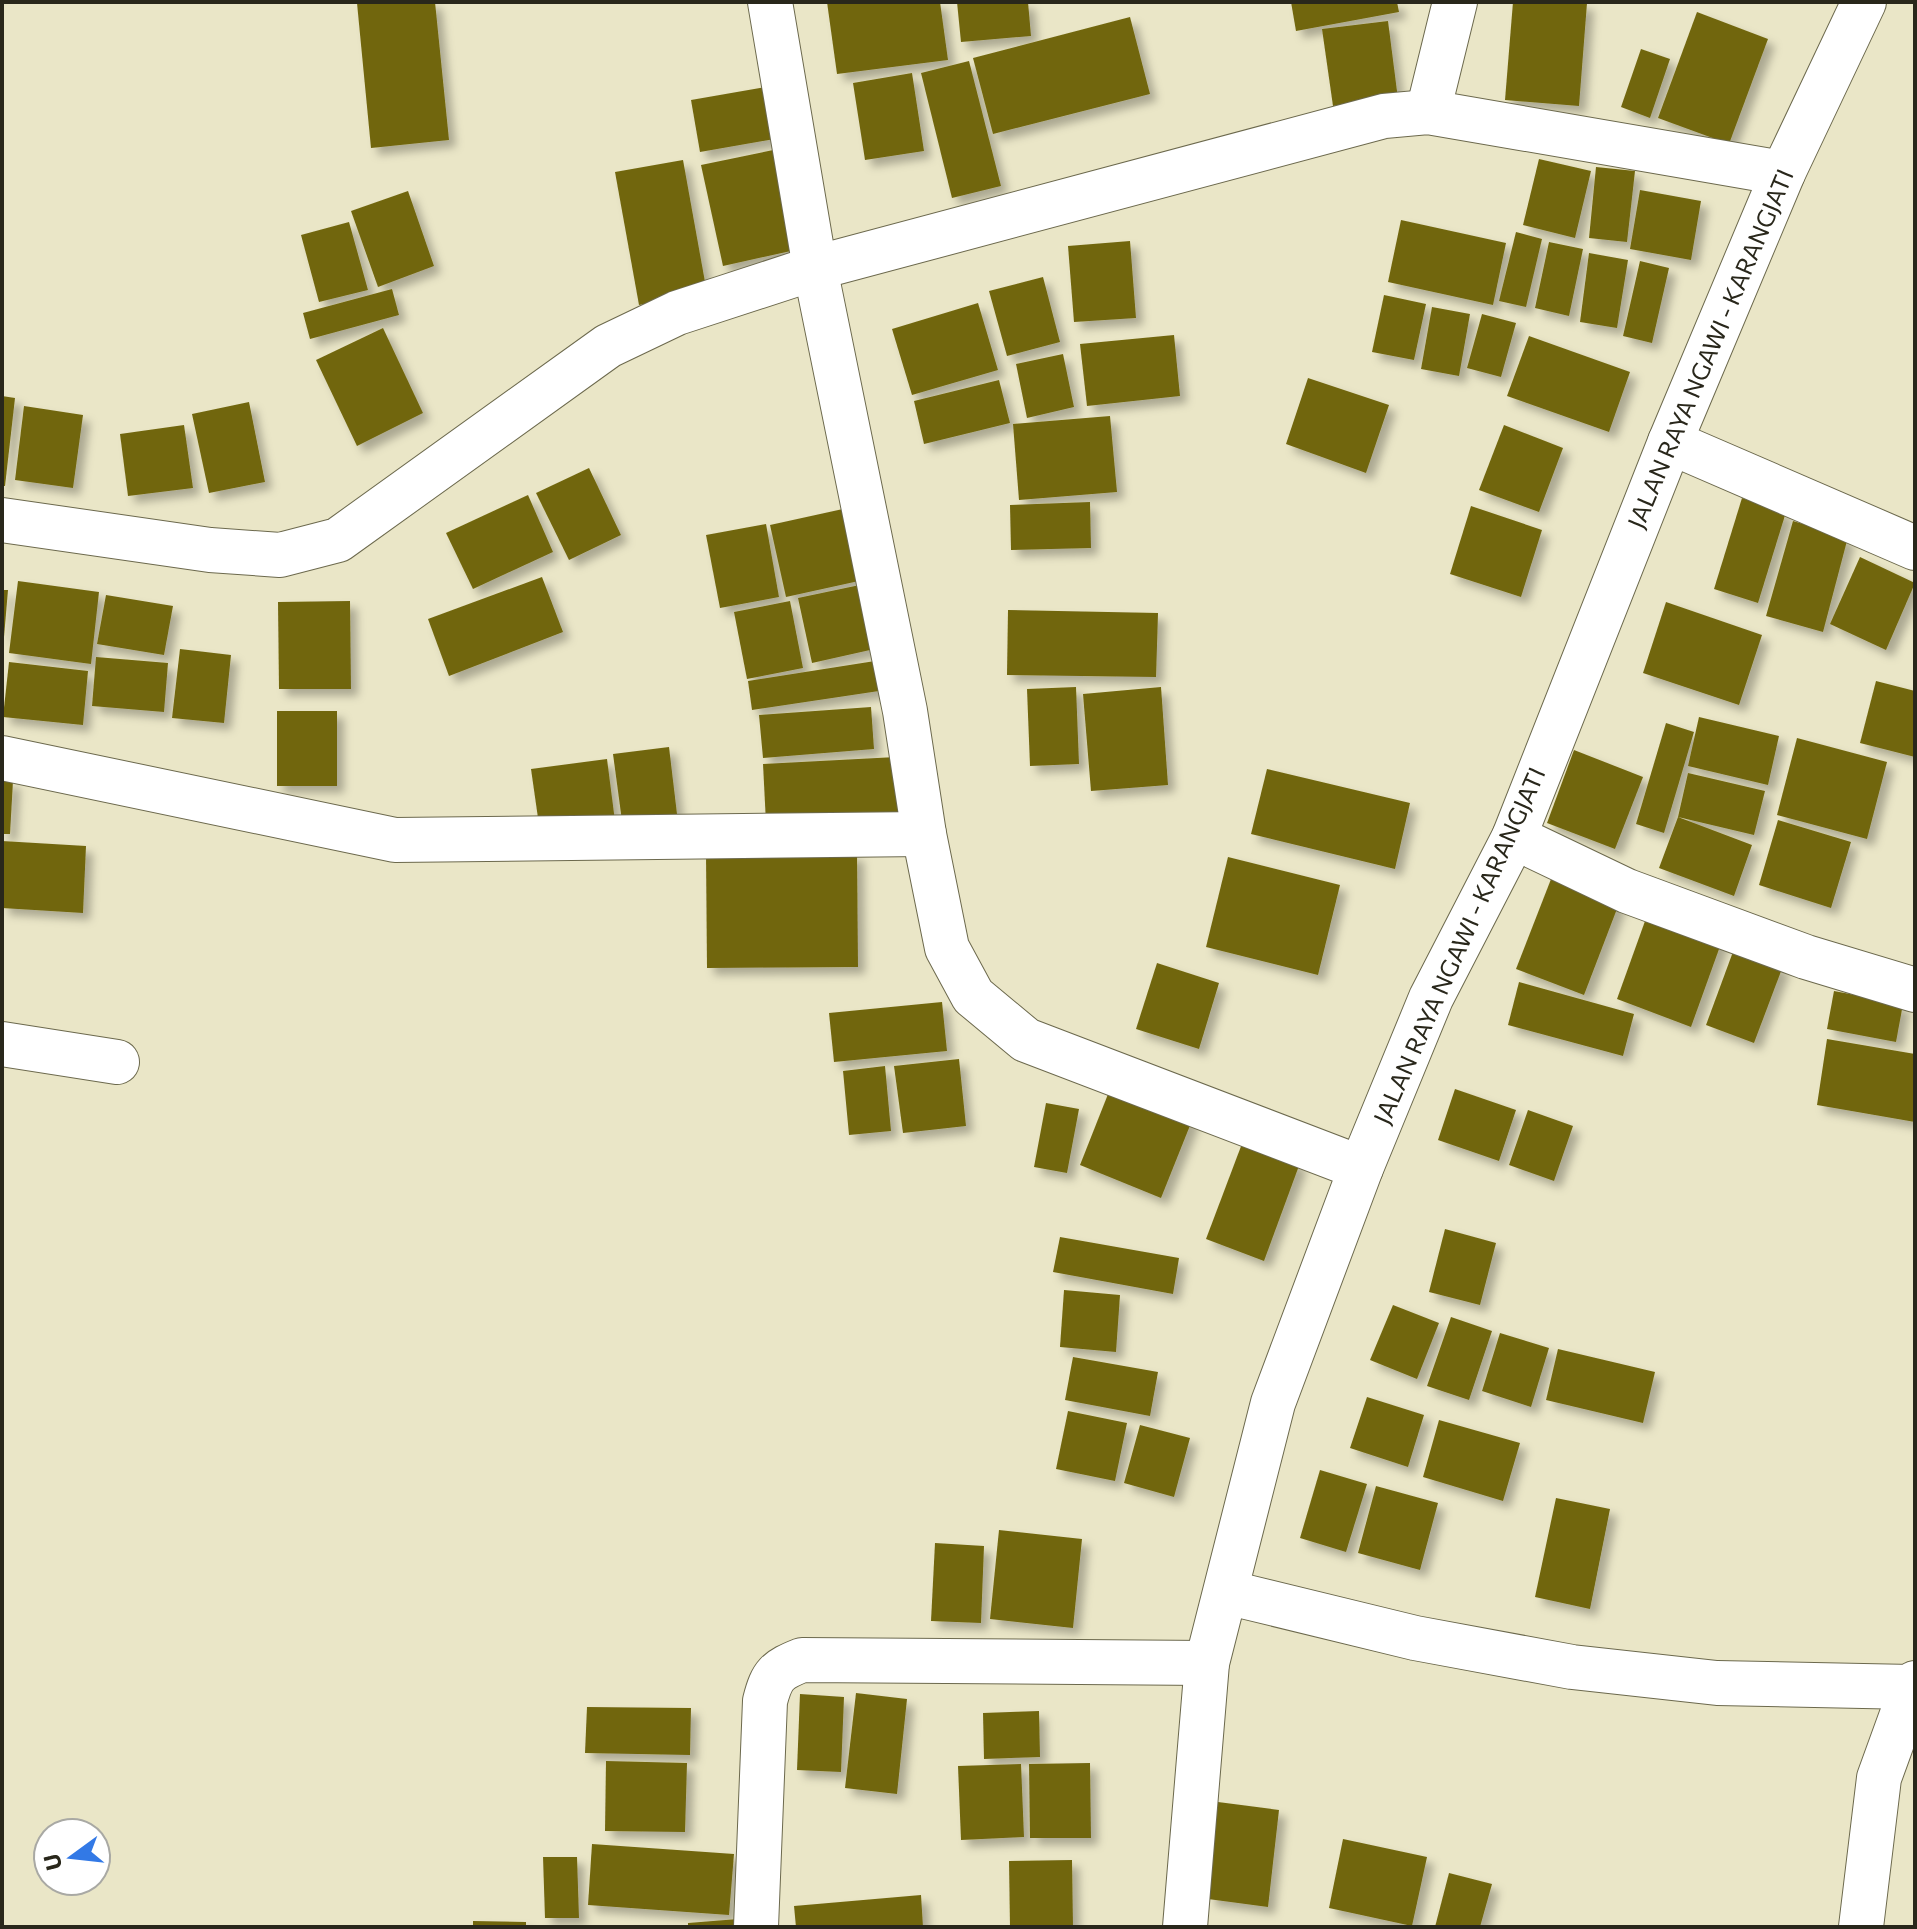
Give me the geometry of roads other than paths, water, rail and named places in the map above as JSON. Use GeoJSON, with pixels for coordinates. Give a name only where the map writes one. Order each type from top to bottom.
{"type":"FeatureCollection","features":[{"type":"Feature","properties":{"kind":"street"},"geometry":{"type":"LineString","coordinates":[[770,2],[815,268],[905,711],[924,834],[947,948],[973,996],[1026,1040],[1361,1168]]}},
{"type":"Feature","properties":{"kind":"street"},"geometry":{"type":"LineString","coordinates":[[1428,112],[1455,2]]}},
{"type":"Feature","properties":{"kind":"street","name":"JALAN RAYA NGAWI - KARANGJATI"},"geometry":{"type":"LineString","coordinates":[[1185,1927],[1207,1663],[1273,1403],[1361,1168],[1431,998],[1514,837],[1670,442],[1783,173],[1864,2]]}},
{"type":"Feature","properties":{"kind":"street"},"geometry":{"type":"LineString","coordinates":[[2,520],[210,550],[280,555],[338,540],[608,346],[677,313],[815,268],[1384,116],[1428,112],[1783,173]]}},
{"type":"Feature","properties":{"kind":"street"},"geometry":{"type":"LineString","coordinates":[[1670,442],[1915,548]]}},
{"type":"Feature","properties":{"kind":"street"},"geometry":{"type":"LineString","coordinates":[[2,758],[395,840],[924,834]]}},
{"type":"Feature","properties":{"kind":"street"},"geometry":{"type":"LineString","coordinates":[[1514,837],[1627,891],[1806,957],[1912,977]]}},
{"type":"Feature","properties":{"kind":"street"},"geometry":{"type":"LineString","coordinates":[[2,1044],[117,1062]]}},
{"type":"Feature","properties":{"kind":"street"},"geometry":{"type":"LineString","coordinates":[[1226,1592],[1415,1638],[1572,1667],[1717,1683],[1913,1685],[1879,1778],[1861,1927]]}},
{"type":"Feature","properties":{"kind":"street"},"geometry":{"type":"LineString","coordinates":[[756,1927],[765,1701],[775,1674],[788,1666],[802,1660],[1207,1663]]}}]}
